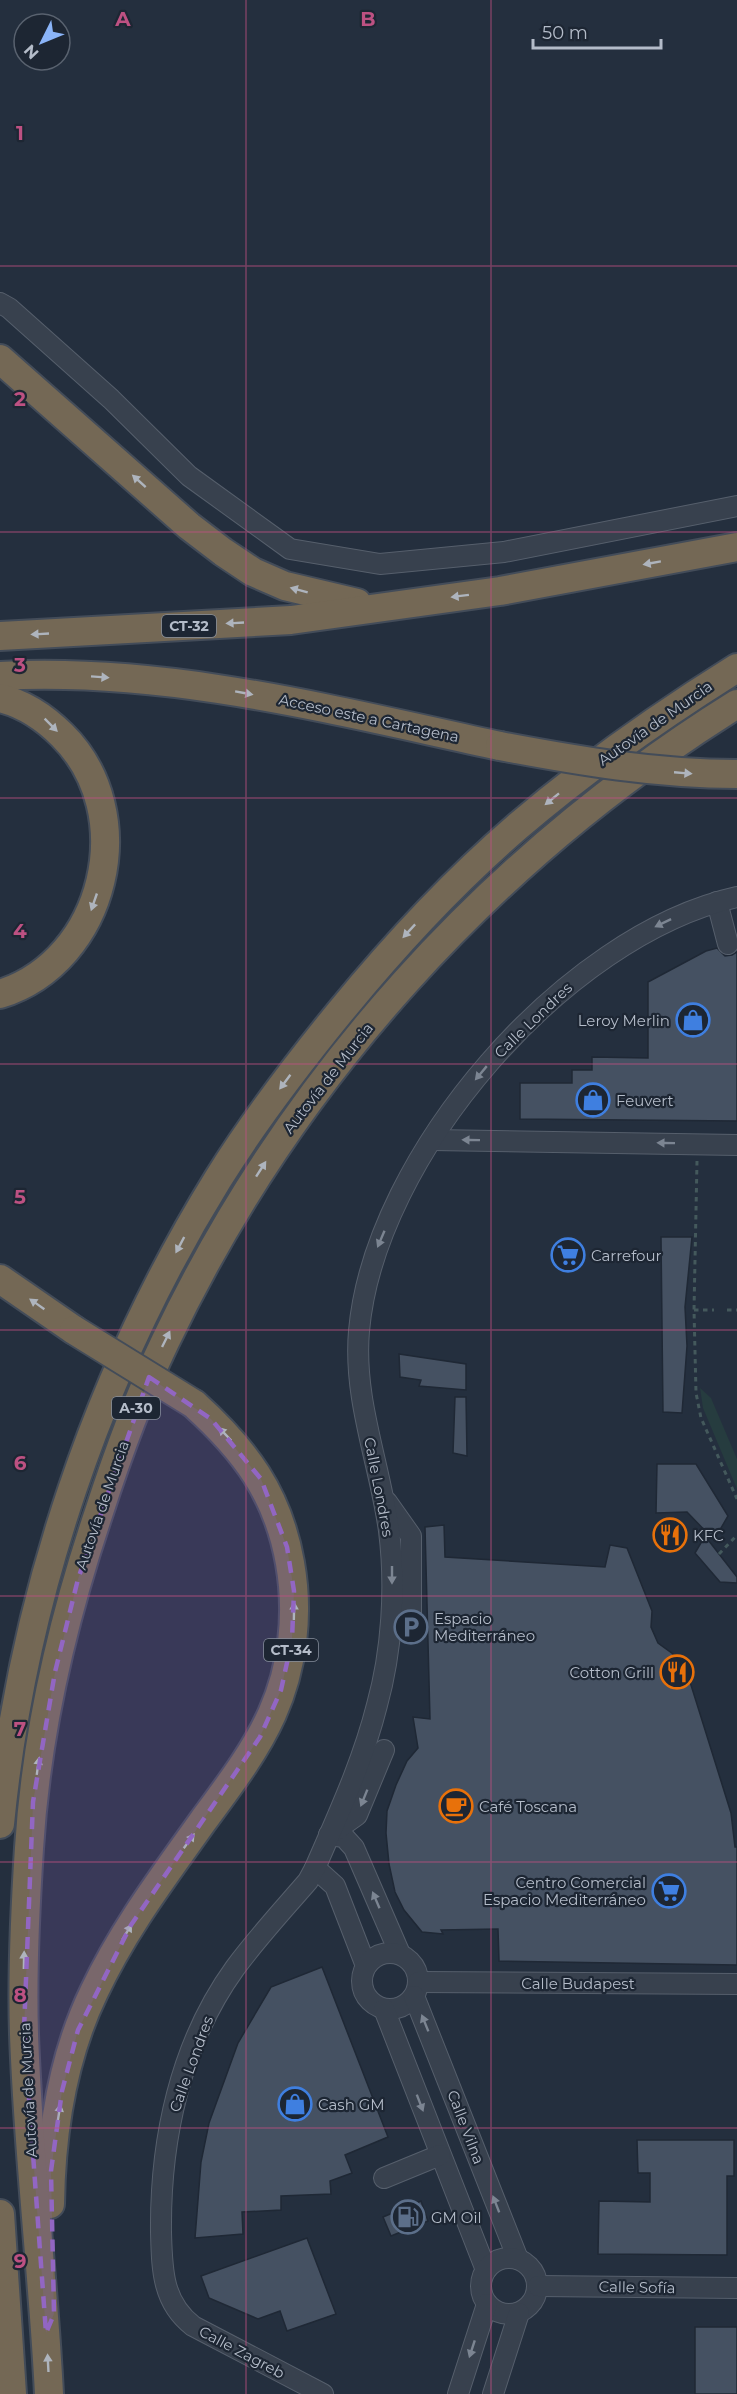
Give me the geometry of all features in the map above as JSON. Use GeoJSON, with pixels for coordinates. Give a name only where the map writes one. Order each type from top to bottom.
{"type":"FeatureCollection","features":[{"type":"Feature","properties":{"kind":"highway"},"geometry":{"type":"LineString","coordinates":[[0,360],[189,526],[253,572],[285,586],[376,607]]}},
{"type":"Feature","properties":{"kind":"highway","name":"CT-32"},"geometry":{"type":"LineString","coordinates":[[0,636],[291,620],[500,591],[737,547]]}},
{"type":"Feature","properties":{"kind":"highway","name":"Autovía de Murcia"},"geometry":{"type":"LineString","coordinates":[[0,1824],[24,1666],[48,1570],[76,1484],[103,1409],[136,1332],[191,1225],[224,1170],[265,1109],[323,1033],[377,967],[457,882],[516,828],[609,754],[660,717],[737,668]]}},
{"type":"Feature","properties":{"kind":"highway","name":"Acceso este a Cartagena"},"geometry":{"type":"LineString","coordinates":[[0,675],[80,675],[186,684],[290,701],[577,760],[655,770],[737,774]]}},
{"type":"Feature","properties":{"kind":"highway"},"geometry":{"type":"LineString","coordinates":[[0,698],[43,717],[68,741],[87,768],[97,790],[104,819],[105,845],[94,903],[82,931],[63,955],[39,976],[0,994]]}},
{"type":"Feature","properties":{"kind":"highway","name":"Autovía de Murcia"},"geometry":{"type":"LineString","coordinates":[[49,2394],[24,2030],[24,1935],[33,1802],[55,1672],[78,1579],[114,1468],[146,1384],[196,1280],[255,1178],[315,1093],[393,995],[450,933],[536,851],[642,767],[737,704]]}},
{"type":"Feature","properties":{"kind":"highway","name":"CT-34"},"geometry":{"type":"LineString","coordinates":[[0,1279],[74,1330],[194,1404],[230,1438],[261,1479],[277,1515],[287,1547],[294,1591],[291,1648],[281,1690],[260,1737],[130,1925],[94,1991],[78,2030],[62,2091],[51,2171],[50,2236],[54,2314],[46,2333]]}},
{"type":"Feature","properties":{"kind":"highway"},"geometry":{"type":"LineString","coordinates":[[0,2214],[12,2394]]}},
{"type":"Feature","properties":{"kind":"street"},"geometry":{"type":"LineString","coordinates":[[0,303],[9,308],[111,399],[189,476],[290,549],[380,564],[504,552],[737,507]]}},
{"type":"Feature","properties":{"kind":"street","name":"Calle Londres"},"geometry":{"type":"LineString","coordinates":[[193,2326],[180,2316],[165,2286],[161,2244],[161,2205],[163,2163],[170,2120],[196,2040],[214,2002],[234,1970],[308,1881],[315,1868],[368,1736],[384,1672],[391,1611],[392,1570],[384,1497],[361,1400],[358,1367],[363,1301],[370,1269],[380,1242],[405,1187],[432,1140],[471,1084],[520,1029],[571,982],[605,957],[661,924],[693,909],[737,897]]}},
{"type":"Feature","properties":{"kind":"street"},"geometry":{"type":"LineString","coordinates":[[717,902],[728,944]]}},
{"type":"Feature","properties":{"kind":"street"},"geometry":{"type":"LineString","coordinates":[[432,1140],[730,1145]]}},
{"type":"Feature","properties":{"kind":"street"},"geometry":{"type":"LineString","coordinates":[[384,1497],[411,1536],[411,1627]]}},
{"type":"Feature","properties":{"kind":"street"},"geometry":{"type":"LineString","coordinates":[[329,1835],[357,1815],[384,1750]]}},
{"type":"Feature","properties":{"kind":"street"},"geometry":{"type":"LineString","coordinates":[[329,1835],[344,1837],[354,1848],[400,1954],[412,1962],[416,1989],[406,2004],[396,2009],[384,2009],[369,2000],[364,1992],[362,1974],[366,1966],[381,1954],[400,1954]]}},
{"type":"Feature","properties":{"kind":"street"},"geometry":{"type":"LineString","coordinates":[[315,1868],[334,1886],[366,1966]]}},
{"type":"Feature","properties":{"kind":"street","name":"Calle Budapest"},"geometry":{"type":"LineString","coordinates":[[416,1989],[737,1984]]}},
{"type":"Feature","properties":{"kind":"street","name":"Calle Vilna"},"geometry":{"type":"LineString","coordinates":[[416,1989],[518,2259]]}},
{"type":"Feature","properties":{"kind":"street"},"geometry":{"type":"LineString","coordinates":[[384,2009],[486,2270]]}},
{"type":"Feature","properties":{"kind":"street"},"geometry":{"type":"LineString","coordinates":[[384,2178],[440,2155]]}},
{"type":"Feature","properties":{"kind":"street"},"geometry":{"type":"LineString","coordinates":[[458,2394],[487,2304],[481,2287],[486,2270],[500,2259],[518,2259],[532,2269],[538,2286],[532,2302],[519,2313],[493,2394]]}},
{"type":"Feature","properties":{"kind":"street","name":"Calle Sofía"},"geometry":{"type":"LineString","coordinates":[[538,2286],[737,2288]]}},
{"type":"Feature","properties":{"kind":"street"},"geometry":{"type":"LineString","coordinates":[[487,2304],[502,2313],[519,2313]]}},
{"type":"Feature","properties":{"kind":"street","name":"Calle Zagreb"},"geometry":{"type":"LineString","coordinates":[[193,2326],[323,2394]]}},
{"type":"Feature","properties":{"kind":"path"},"geometry":{"type":"LineString","coordinates":[[697,1156],[694,1310],[696,1393],[701,1418],[737,1500]]}},
{"type":"Feature","properties":{"kind":"path"},"geometry":{"type":"LineString","coordinates":[[694,1310],[714,1310]]}},
{"type":"Feature","properties":{"kind":"path"},"geometry":{"type":"LineString","coordinates":[[727,1310],[737,1310]]}},
{"type":"Feature","properties":{"kind":"path"},"geometry":{"type":"LineString","coordinates":[[719,1554],[737,1535]]}},
{"type":"Feature","properties":{"kind":"highlighted area"},"geometry":{"type":"Polygon","coordinates":[[[149,1377],[211,1419],[261,1479],[287,1547],[294,1591],[292,1640],[281,1690],[260,1737],[131,1925],[78,2030],[62,2091],[51,2171],[54,2314],[46,2333],[24,2030],[33,1802],[55,1672],[78,1579],[149,1377]]]}},
{"type":"Feature","properties":{"kind":"green space"},"geometry":{"type":"Polygon","coordinates":[[[700,1388],[711,1398],[737,1459],[737,1489],[703,1408],[700,1388]]]}},
{"type":"Feature","properties":{"kind":"building","name":"Leroy Merlin"},"geometry":{"type":"Polygon","coordinates":[[[717,948],[725,956],[737,952],[737,1121],[520,1119],[520,1083],[572,1083],[572,1070],[592,1070],[592,1057],[648,1058],[648,982],[706,951],[717,948]]]}},
{"type":"Feature","properties":{"kind":"building"},"geometry":{"type":"Polygon","coordinates":[[[661,1237],[692,1237],[685,1307],[687,1346],[682,1413],[663,1412],[661,1237]]]}},
{"type":"Feature","properties":{"kind":"building"},"geometry":{"type":"Polygon","coordinates":[[[399,1354],[466,1364],[466,1390],[419,1386],[421,1380],[400,1377],[399,1354]]]}},
{"type":"Feature","properties":{"kind":"building"},"geometry":{"type":"Polygon","coordinates":[[[455,1397],[466,1397],[467,1456],[453,1453],[455,1397]]]}},
{"type":"Feature","properties":{"kind":"building"},"geometry":{"type":"Polygon","coordinates":[[[657,1464],[696,1464],[728,1516],[714,1540],[687,1512],[656,1513],[657,1464]]]}},
{"type":"Feature","properties":{"kind":"building"},"geometry":{"type":"Polygon","coordinates":[[[444,1525],[445,1557],[605,1567],[610,1545],[627,1548],[652,1611],[651,1627],[658,1643],[673,1654],[691,1685],[731,1813],[735,1847],[737,1847],[737,1965],[499,1961],[498,1929],[441,1930],[443,1934],[422,1932],[404,1910],[395,1892],[389,1864],[386,1833],[387,1811],[407,1761],[418,1748],[413,1717],[430,1719],[425,1527],[444,1525]]]}},
{"type":"Feature","properties":{"kind":"building"},"geometry":{"type":"Polygon","coordinates":[[[705,1536],[737,1577],[737,1583],[720,1582],[695,1553],[705,1536]]]}},
{"type":"Feature","properties":{"kind":"building","name":"Cash GM"},"geometry":{"type":"Polygon","coordinates":[[[322,1967],[388,2137],[345,2155],[352,2173],[330,2181],[331,2194],[281,2196],[281,2210],[242,2212],[243,2234],[195,2238],[201,2162],[209,2123],[238,2043],[271,1987],[322,1967]]]}},
{"type":"Feature","properties":{"kind":"building"},"geometry":{"type":"Polygon","coordinates":[[[637,2140],[734,2140],[734,2176],[727,2176],[727,2255],[598,2254],[599,2201],[650,2202],[650,2173],[638,2173],[637,2140]]]}},
{"type":"Feature","properties":{"kind":"building"},"geometry":{"type":"Polygon","coordinates":[[[421,2201],[428,2221],[391,2236],[383,2217],[421,2201]]]}},
{"type":"Feature","properties":{"kind":"building"},"geometry":{"type":"Polygon","coordinates":[[[307,2238],[336,2314],[287,2331],[280,2311],[258,2319],[209,2298],[201,2276],[307,2238]]]}},
{"type":"Feature","properties":{"kind":"building"},"geometry":{"type":"Polygon","coordinates":[[[695,2327],[737,2327],[737,2394],[695,2394],[695,2327]]]}},
{"type":"Feature","properties":{"kind":"place","name":"Leroy Merlin"},"geometry":{"type":"Point","coordinates":[693,1020]}},
{"type":"Feature","properties":{"kind":"place","name":"Feuvert"},"geometry":{"type":"Point","coordinates":[593,1100]}},
{"type":"Feature","properties":{"kind":"place","name":"Carrefour"},"geometry":{"type":"Point","coordinates":[568,1255]}},
{"type":"Feature","properties":{"kind":"place","name":"KFC"},"geometry":{"type":"Point","coordinates":[670,1535]}},
{"type":"Feature","properties":{"kind":"place","name":"Espacio Mediterráneo"},"geometry":{"type":"Point","coordinates":[411,1627]}},
{"type":"Feature","properties":{"kind":"place","name":"Cotton Grill"},"geometry":{"type":"Point","coordinates":[677,1672]}},
{"type":"Feature","properties":{"kind":"place","name":"Café Toscana"},"geometry":{"type":"Point","coordinates":[456,1806]}},
{"type":"Feature","properties":{"kind":"place","name":"Centro Comercial Espacio Mediterráneo"},"geometry":{"type":"Point","coordinates":[669,1891]}},
{"type":"Feature","properties":{"kind":"place","name":"Cash GM"},"geometry":{"type":"Point","coordinates":[295,2104]}},
{"type":"Feature","properties":{"kind":"place","name":"GM Oil"},"geometry":{"type":"Point","coordinates":[408,2217]}}]}
